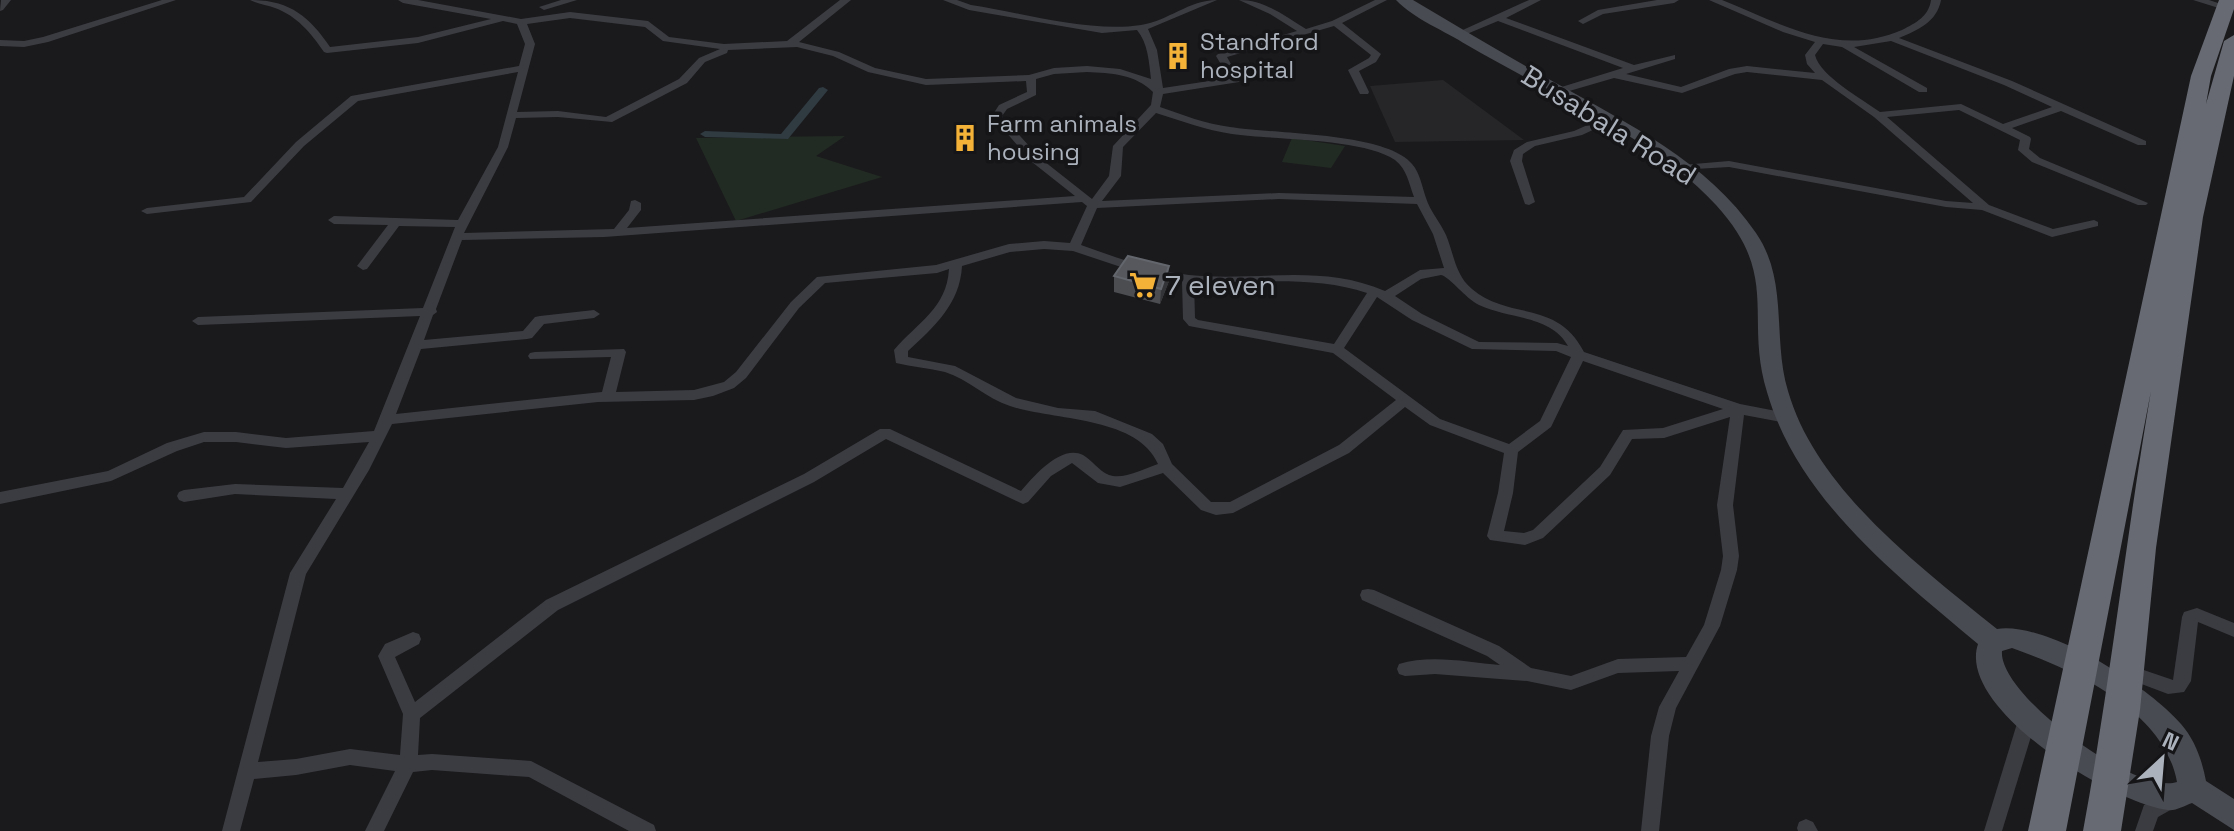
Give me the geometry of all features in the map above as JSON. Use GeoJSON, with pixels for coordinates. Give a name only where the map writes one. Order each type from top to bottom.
{"type":"FeatureCollection","features":[{"type":"Feature","properties":{"kind":"highway"},"geometry":{"type":"LineString","coordinates":[[2047,831],[2201,76],[2213,2]]}},
{"type":"Feature","properties":{"kind":"highway"},"geometry":{"type":"LineString","coordinates":[[2102,831],[2126,681],[2140,548],[2191,217],[2212,118],[2234,41]]}},
{"type":"Feature","properties":{"kind":"street"},"geometry":{"type":"LineString","coordinates":[[0,8],[6,0]]}},
{"type":"Feature","properties":{"kind":"street"},"geometry":{"type":"LineString","coordinates":[[0,43],[24,44],[45,40],[171,0]]}},
{"type":"Feature","properties":{"kind":"street"},"geometry":{"type":"LineString","coordinates":[[255,0],[284,2],[317,34],[327,50],[418,40],[503,19]]}},
{"type":"Feature","properties":{"kind":"street"},"geometry":{"type":"LineString","coordinates":[[403,0],[521,22],[536,17],[570,15],[646,23],[666,39],[737,48]]}},
{"type":"Feature","properties":{"kind":"street"},"geometry":{"type":"LineString","coordinates":[[536,17],[546,4],[572,0]]}},
{"type":"Feature","properties":{"kind":"street"},"geometry":{"type":"LineString","coordinates":[[791,43],[846,0]]}},
{"type":"Feature","properties":{"kind":"street"},"geometry":{"type":"LineString","coordinates":[[948,0],[969,7],[1102,30],[1142,28],[1212,0]]}},
{"type":"Feature","properties":{"kind":"street"},"geometry":{"type":"LineString","coordinates":[[1244,0],[1273,12],[1303,31]]}},
{"type":"Feature","properties":{"kind":"street"},"geometry":{"type":"LineString","coordinates":[[513,115],[558,114],[608,120],[683,81],[710,54],[791,43],[836,54],[872,70],[938,83],[1031,78],[1047,71],[1100,70],[1140,77],[1158,92],[1235,80],[1221,56],[1335,23],[1382,0]]}},
{"type":"Feature","properties":{"kind":"street","name":"Busabala Road"},"geometry":{"type":"LineString","coordinates":[[1403,0],[1608,119],[1682,168],[1722,201],[1757,248],[1764,271],[1772,365],[1787,418],[1811,460],[1865,527],[1939,597],[1992,640]]}},
{"type":"Feature","properties":{"kind":"street"},"geometry":{"type":"LineString","coordinates":[[1459,34],[1536,0]]}},
{"type":"Feature","properties":{"kind":"street"},"geometry":{"type":"LineString","coordinates":[[1583,21],[1601,12],[1674,0]]}},
{"type":"Feature","properties":{"kind":"street"},"geometry":{"type":"LineString","coordinates":[[1714,0],[1819,43],[1844,45],[1878,44],[1894,39],[1929,19],[1935,11],[1936,0]]}},
{"type":"Feature","properties":{"kind":"street"},"geometry":{"type":"LineString","coordinates":[[1498,18],[1634,69]]}},
{"type":"Feature","properties":{"kind":"street"},"geometry":{"type":"LineString","coordinates":[[231,831],[298,573],[347,494],[387,420],[460,231],[503,147],[530,44],[521,22]]}},
{"type":"Feature","properties":{"kind":"street"},"geometry":{"type":"LineString","coordinates":[[1335,23],[1376,54],[1373,60],[1353,70],[1364,92]]}},
{"type":"Feature","properties":{"kind":"street"},"geometry":{"type":"LineString","coordinates":[[1074,247],[1087,202],[1115,176],[1118,146],[1155,109],[1158,92],[1152,50],[1142,28]]}},
{"type":"Feature","properties":{"kind":"street"},"geometry":{"type":"LineString","coordinates":[[1894,39],[2142,143]]}},
{"type":"Feature","properties":{"kind":"street"},"geometry":{"type":"LineString","coordinates":[[1819,43],[1810,55],[1812,64],[1825,77],[1878,115],[1984,207]]}},
{"type":"Feature","properties":{"kind":"street"},"geometry":{"type":"LineString","coordinates":[[1844,45],[1923,90]]}},
{"type":"Feature","properties":{"kind":"street"},"geometry":{"type":"LineString","coordinates":[[1559,91],[1672,57]]}},
{"type":"Feature","properties":{"kind":"street"},"geometry":{"type":"LineString","coordinates":[[147,211],[247,200],[300,144],[355,98],[524,68]]}},
{"type":"Feature","properties":{"kind":"street"},"geometry":{"type":"LineString","coordinates":[[1616,75],[1682,90],[1733,71],[1747,69],[1825,77]]}},
{"type":"Feature","properties":{"kind":"street"},"geometry":{"type":"LineString","coordinates":[[1031,78],[1032,93],[1003,107],[997,116],[1036,160],[1087,202]]}},
{"type":"Feature","properties":{"kind":"street"},"geometry":{"type":"LineString","coordinates":[[1878,115],[1956,107],[2026,139],[2023,150],[2030,157],[2142,203]]}},
{"type":"Feature","properties":{"kind":"street"},"geometry":{"type":"LineString","coordinates":[[2004,127],[2061,107]]}},
{"type":"Feature","properties":{"kind":"street"},"geometry":{"type":"LineString","coordinates":[[1155,109],[1230,131],[1315,138],[1382,149],[1407,163],[1421,201],[1443,243],[1451,273],[1472,295],[1503,308],[1544,319],[1574,340],[1579,354],[1546,424],[1511,450],[1507,471],[1510,483],[1495,536],[1525,539],[1538,534],[1605,471],[1628,434],[1664,433],[1738,409]]}},
{"type":"Feature","properties":{"kind":"street"},"geometry":{"type":"LineString","coordinates":[[1529,202],[1516,161],[1518,152],[1531,144],[1572,135],[1608,119]]}},
{"type":"Feature","properties":{"kind":"street"},"geometry":{"type":"LineString","coordinates":[[1682,168],[1729,164],[1946,204],[1984,207],[2052,233],[2094,224]]}},
{"type":"Feature","properties":{"kind":"street"},"geometry":{"type":"LineString","coordinates":[[334,220],[396,222],[460,231],[618,232],[1087,202],[1279,196],[1421,201]]}},
{"type":"Feature","properties":{"kind":"street"},"geometry":{"type":"LineString","coordinates":[[618,232],[635,210],[635,203]]}},
{"type":"Feature","properties":{"kind":"street"},"geometry":{"type":"LineString","coordinates":[[363,266],[396,222]]}},
{"type":"Feature","properties":{"kind":"street"},"geometry":{"type":"LineString","coordinates":[[387,420],[608,397],[694,395],[729,385],[741,375],[795,305],[821,280],[956,264],[1009,248],[1044,245],[1074,247],[1188,279],[1318,279],[1381,294],[1417,317],[1477,346],[1546,345],[1738,409],[1787,418]]}},
{"type":"Feature","properties":{"kind":"street"},"geometry":{"type":"LineString","coordinates":[[956,264],[956,279],[949,299],[935,319],[901,350],[901,360],[950,369],[1012,402],[1058,413],[1095,416],[1147,438],[1158,448],[1166,467],[1206,506],[1216,509],[1233,507],[1344,449],[1405,400]]}},
{"type":"Feature","properties":{"kind":"street"},"geometry":{"type":"LineString","coordinates":[[1337,349],[1381,294],[1419,273],[1431,270],[1451,273]]}},
{"type":"Feature","properties":{"kind":"street"},"geometry":{"type":"LineString","coordinates":[[1188,279],[1189,319],[1194,323],[1337,349],[1445,427],[1511,450]]}},
{"type":"Feature","properties":{"kind":"street"},"geometry":{"type":"LineString","coordinates":[[198,321],[431,312]]}},
{"type":"Feature","properties":{"kind":"street"},"geometry":{"type":"LineString","coordinates":[[415,345],[521,336],[530,333],[540,320],[594,314]]}},
{"type":"Feature","properties":{"kind":"street"},"geometry":{"type":"LineString","coordinates":[[535,356],[619,352],[608,397]]}},
{"type":"Feature","properties":{"kind":"street"},"geometry":{"type":"LineString","coordinates":[[1650,831],[1660,736],[1668,707],[1712,626],[1729,570],[1731,556],[1725,505],[1738,409]]}},
{"type":"Feature","properties":{"kind":"street"},"geometry":{"type":"LineString","coordinates":[[412,714],[552,605],[809,478],[885,433],[1023,498],[1046,472],[1070,458],[1078,459],[1103,479],[1120,482],[1166,467]]}},
{"type":"Feature","properties":{"kind":"street"},"geometry":{"type":"LineString","coordinates":[[0,498],[111,476],[172,447],[204,437],[286,443],[376,436]]}},
{"type":"Feature","properties":{"kind":"street"},"geometry":{"type":"LineString","coordinates":[[184,496],[235,489],[347,494]]}},
{"type":"Feature","properties":{"kind":"street"},"geometry":{"type":"LineString","coordinates":[[1368,595],[1480,645],[1527,674]]}},
{"type":"Feature","properties":{"kind":"street"},"geometry":{"type":"LineString","coordinates":[[2234,630],[2197,615],[2190,617],[2182,681],[2178,687],[2126,681],[2046,647],[2012,637],[1992,640],[1987,659],[2000,685],[2028,717],[2063,749],[2150,793],[2184,793],[2234,816]]}},
{"type":"Feature","properties":{"kind":"street"},"geometry":{"type":"LineString","coordinates":[[374,831],[408,764],[412,714],[386,656],[391,649],[413,639]]}},
{"type":"Feature","properties":{"kind":"street"},"geometry":{"type":"LineString","coordinates":[[1405,669],[1435,667],[1527,674],[1571,683],[1618,666],[1690,664]]}},
{"type":"Feature","properties":{"kind":"street"},"geometry":{"type":"LineString","coordinates":[[2126,681],[2181,745],[2193,772],[2184,793],[2151,811],[2144,831]]}},
{"type":"Feature","properties":{"kind":"street"},"geometry":{"type":"LineString","coordinates":[[1993,831],[2028,717]]}},
{"type":"Feature","properties":{"kind":"street"},"geometry":{"type":"LineString","coordinates":[[248,771],[296,767],[350,757],[408,764],[432,762],[531,769],[647,831]]}},
{"type":"Feature","properties":{"kind":"shaded area"},"geometry":{"type":"Polygon","coordinates":[[[1443,80],[1524,140],[1395,142],[1370,86],[1443,80]]]}},
{"type":"Feature","properties":{"kind":"shaded area"},"geometry":{"type":"Polygon","coordinates":[[[845,136],[816,156],[882,177],[736,221],[696,138],[845,136]]]}},
{"type":"Feature","properties":{"kind":"shaded area"},"geometry":{"type":"Polygon","coordinates":[[[1292,138],[1345,146],[1331,168],[1282,162],[1292,138]]]}},
{"type":"Feature","properties":{"kind":"building"},"geometry":{"type":"Polygon","coordinates":[[[1128,256],[1169,266],[1161,289],[1114,276],[1128,256]]]}},
{"type":"Feature","properties":{"kind":"waterway"},"geometry":{"type":"LineString","coordinates":[[705,134],[784,137],[823,90]]}},
{"type":"Feature","properties":{"kind":"place","name":"Standford hospital"},"geometry":{"type":"Point","coordinates":[1178,56]}},
{"type":"Feature","properties":{"kind":"place","name":"Farm animals housing"},"geometry":{"type":"Point","coordinates":[965,138]}},
{"type":"Feature","properties":{"kind":"place","name":"7 eleven"},"geometry":{"type":"Point","coordinates":[1143,285]}}]}
